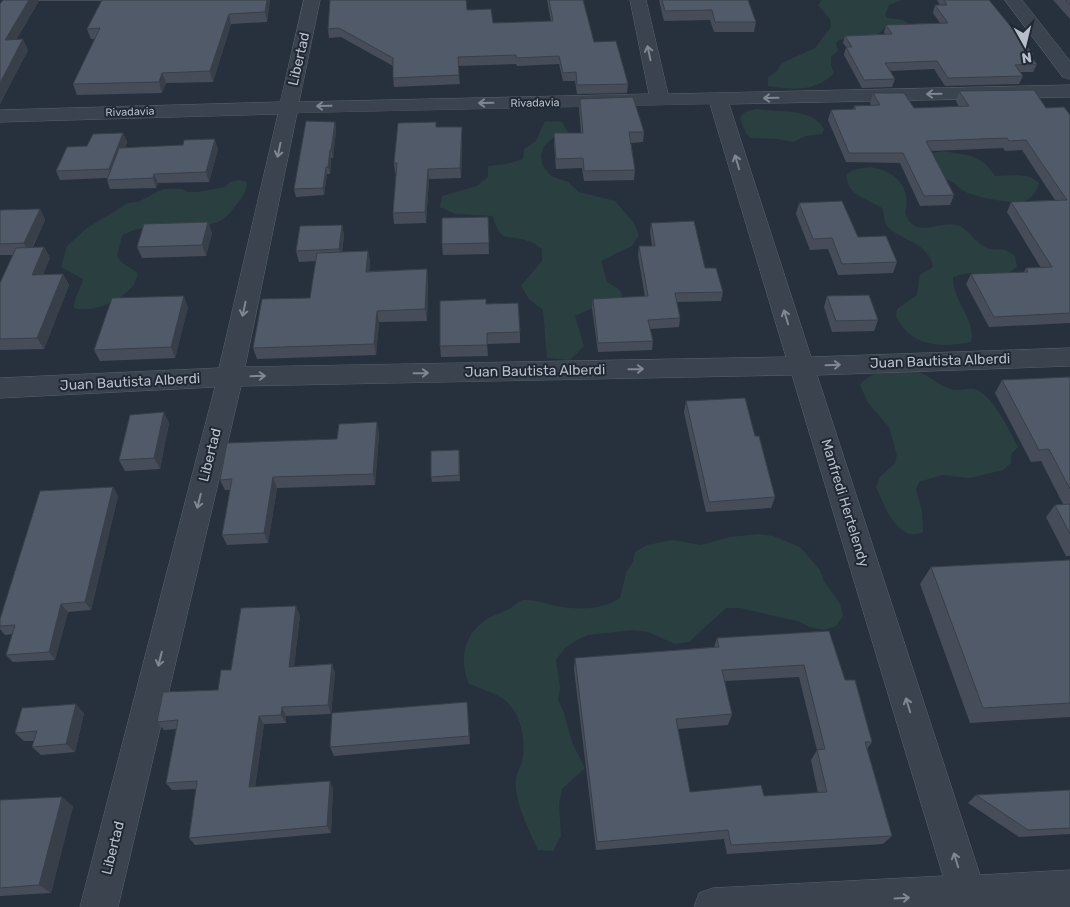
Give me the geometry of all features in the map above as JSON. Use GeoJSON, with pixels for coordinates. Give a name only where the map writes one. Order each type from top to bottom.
{"type":"FeatureCollection","features":[{"type":"Feature","properties":{"kind":"street","name":"Libertad"},"geometry":{"type":"LineString","coordinates":[[99,907],[230,377],[312,0]]}},
{"type":"Feature","properties":{"kind":"street"},"geometry":{"type":"LineString","coordinates":[[638,0],[660,101]]}},
{"type":"Feature","properties":{"kind":"street"},"geometry":{"type":"LineString","coordinates":[[1013,0],[1070,73]]}},
{"type":"Feature","properties":{"kind":"street","name":"Rivadavia"},"geometry":{"type":"LineString","coordinates":[[0,116],[288,106],[660,101],[1070,91]]}},
{"type":"Feature","properties":{"kind":"street","name":"Manfredi Hertelendy"},"geometry":{"type":"LineString","coordinates":[[718,99],[969,901]]}},
{"type":"Feature","properties":{"kind":"street","name":"Juan Bautista Alberdi"},"geometry":{"type":"LineString","coordinates":[[0,388],[230,377],[802,366],[1070,357]]}},
{"type":"Feature","properties":{"kind":"street"},"geometry":{"type":"LineString","coordinates":[[713,907],[969,901],[1070,889]]}},
{"type":"Feature","properties":{"kind":"green space"},"geometry":{"type":"Polygon","coordinates":[[[822,0],[902,0],[889,5],[885,15],[888,18],[903,20],[909,24],[909,27],[885,28],[875,37],[839,40],[836,43],[838,51],[831,57],[834,73],[812,87],[795,89],[768,86],[768,77],[777,71],[782,63],[815,48],[831,27],[830,19],[818,5],[822,0]]]}},
{"type":"Feature","properties":{"kind":"green space"},"geometry":{"type":"Polygon","coordinates":[[[756,109],[803,114],[818,122],[824,129],[822,134],[806,136],[793,142],[778,139],[751,138],[746,133],[740,119],[745,113],[756,109]]]}},
{"type":"Feature","properties":{"kind":"green space"},"geometry":{"type":"Polygon","coordinates":[[[545,121],[562,122],[568,132],[553,138],[544,146],[541,156],[543,166],[551,176],[568,182],[579,192],[615,201],[634,223],[639,235],[632,246],[601,261],[607,282],[621,291],[622,301],[592,308],[575,316],[584,346],[570,360],[547,358],[543,310],[529,299],[521,286],[542,261],[542,249],[530,242],[502,235],[493,216],[455,214],[440,207],[442,196],[477,186],[488,177],[488,166],[507,164],[523,159],[524,149],[536,141],[545,121]]]}},
{"type":"Feature","properties":{"kind":"green space"},"geometry":{"type":"Polygon","coordinates":[[[943,151],[979,159],[995,176],[1013,175],[1029,177],[1039,183],[1038,186],[1030,198],[1020,202],[994,200],[976,196],[945,179],[927,154],[943,151]]]}},
{"type":"Feature","properties":{"kind":"green space"},"geometry":{"type":"Polygon","coordinates":[[[869,167],[887,172],[899,181],[906,195],[905,213],[910,222],[915,226],[922,228],[952,224],[960,226],[983,246],[991,249],[1000,249],[1015,256],[1017,266],[1008,273],[996,275],[970,273],[953,277],[956,294],[970,325],[971,342],[948,345],[928,343],[910,334],[896,316],[897,309],[917,295],[920,275],[933,267],[931,259],[922,248],[895,233],[887,226],[883,209],[859,196],[850,187],[847,181],[847,174],[853,170],[869,167]]]}},
{"type":"Feature","properties":{"kind":"green space"},"geometry":{"type":"Polygon","coordinates":[[[239,180],[247,182],[244,194],[229,214],[220,221],[196,227],[145,228],[133,230],[122,236],[117,256],[121,262],[138,274],[134,285],[119,298],[97,308],[74,308],[83,279],[61,267],[67,246],[87,228],[128,203],[138,202],[163,189],[182,189],[188,192],[197,192],[225,187],[230,182],[239,180]]]}},
{"type":"Feature","properties":{"kind":"green space"},"geometry":{"type":"Polygon","coordinates":[[[909,370],[921,373],[954,390],[974,389],[981,392],[994,405],[1018,447],[1011,454],[1011,463],[1003,470],[970,478],[942,475],[919,482],[916,490],[922,511],[923,532],[914,534],[906,533],[893,521],[876,487],[880,477],[895,463],[897,455],[889,427],[868,403],[860,385],[870,376],[876,374],[909,370]]]}},
{"type":"Feature","properties":{"kind":"green space"},"geometry":{"type":"Polygon","coordinates":[[[759,534],[773,536],[800,547],[820,570],[824,581],[840,604],[843,616],[836,626],[824,630],[810,627],[797,621],[740,608],[726,608],[689,642],[675,644],[648,632],[634,630],[588,635],[564,649],[556,660],[560,687],[558,700],[564,713],[572,742],[585,768],[562,789],[559,804],[561,836],[553,851],[538,850],[517,797],[516,779],[523,756],[523,742],[519,720],[512,708],[503,699],[469,684],[464,666],[464,657],[465,649],[472,633],[488,618],[509,609],[523,600],[576,608],[592,608],[614,602],[620,598],[626,573],[633,562],[635,552],[647,545],[673,540],[701,545],[730,537],[759,534]]]}},
{"type":"Feature","properties":{"kind":"building"},"geometry":{"type":"Polygon","coordinates":[[[3,0],[29,0],[5,40],[23,39],[0,83],[0,4],[3,0]]]}},
{"type":"Feature","properties":{"kind":"building"},"geometry":{"type":"Polygon","coordinates":[[[102,0],[267,0],[265,12],[229,14],[210,71],[162,73],[159,82],[73,84],[100,28],[87,29],[102,0]]]}},
{"type":"Feature","properties":{"kind":"building"},"geometry":{"type":"Polygon","coordinates":[[[330,0],[466,0],[467,10],[491,9],[493,23],[553,21],[549,0],[583,0],[594,42],[616,41],[628,84],[577,85],[576,72],[563,73],[559,56],[516,58],[516,55],[458,57],[459,75],[393,78],[393,58],[339,28],[328,29],[330,0]]]}},
{"type":"Feature","properties":{"kind":"building"},"geometry":{"type":"Polygon","coordinates":[[[662,0],[748,0],[756,22],[715,22],[712,10],[665,11],[662,0]]]}},
{"type":"Feature","properties":{"kind":"building"},"geometry":{"type":"Polygon","coordinates":[[[944,0],[989,0],[1033,54],[1028,54],[1037,64],[1015,65],[1023,76],[948,78],[937,61],[885,63],[895,79],[864,80],[846,47],[852,47],[845,36],[892,34],[886,25],[948,23],[935,5],[947,5],[944,0]]]}},
{"type":"Feature","properties":{"kind":"building"},"geometry":{"type":"Polygon","coordinates":[[[1034,90],[1046,108],[1064,107],[1070,115],[1070,313],[994,317],[971,274],[1028,272],[1026,268],[1052,267],[1011,202],[1067,200],[1026,140],[1009,141],[1007,138],[926,141],[954,195],[924,196],[903,153],[849,153],[831,110],[856,109],[854,106],[880,105],[873,93],[904,93],[914,108],[969,106],[959,91],[1034,90]]]}},
{"type":"Feature","properties":{"kind":"building"},"geometry":{"type":"Polygon","coordinates":[[[633,97],[644,132],[629,132],[635,170],[584,171],[583,158],[556,159],[554,133],[583,133],[580,99],[633,97]]]}},
{"type":"Feature","properties":{"kind":"building"},"geometry":{"type":"Polygon","coordinates":[[[306,121],[335,122],[323,188],[294,189],[306,121]]]}},
{"type":"Feature","properties":{"kind":"building"},"geometry":{"type":"Polygon","coordinates":[[[436,122],[436,127],[462,127],[460,168],[428,169],[425,212],[393,213],[397,163],[394,163],[398,123],[436,122]]]}},
{"type":"Feature","properties":{"kind":"building"},"geometry":{"type":"Polygon","coordinates":[[[123,133],[109,169],[56,171],[67,147],[87,146],[93,134],[123,133]]]}},
{"type":"Feature","properties":{"kind":"building"},"geometry":{"type":"Polygon","coordinates":[[[215,139],[206,172],[154,174],[153,178],[107,180],[119,148],[183,145],[184,140],[215,139]]]}},
{"type":"Feature","properties":{"kind":"building"},"geometry":{"type":"Polygon","coordinates":[[[842,201],[858,237],[886,236],[897,262],[842,264],[832,238],[813,239],[799,203],[842,201]]]}},
{"type":"Feature","properties":{"kind":"building"},"geometry":{"type":"Polygon","coordinates":[[[40,209],[24,243],[0,244],[0,210],[40,209]]]}},
{"type":"Feature","properties":{"kind":"building"},"geometry":{"type":"Polygon","coordinates":[[[488,217],[489,243],[442,244],[442,218],[488,217]]]}},
{"type":"Feature","properties":{"kind":"building"},"geometry":{"type":"Polygon","coordinates":[[[694,221],[705,268],[716,268],[723,292],[675,293],[680,318],[648,320],[653,341],[598,343],[593,299],[648,296],[639,246],[655,246],[651,223],[694,221]]]}},
{"type":"Feature","properties":{"kind":"building"},"geometry":{"type":"Polygon","coordinates":[[[208,222],[202,245],[137,247],[144,224],[208,222]]]}},
{"type":"Feature","properties":{"kind":"building"},"geometry":{"type":"Polygon","coordinates":[[[342,225],[339,249],[296,251],[300,226],[342,225]]]}},
{"type":"Feature","properties":{"kind":"building"},"geometry":{"type":"Polygon","coordinates":[[[44,247],[32,275],[63,274],[37,338],[0,339],[0,283],[16,248],[44,247]]]}},
{"type":"Feature","properties":{"kind":"building"},"geometry":{"type":"Polygon","coordinates":[[[368,251],[366,272],[427,269],[425,309],[377,311],[374,344],[253,348],[262,299],[310,298],[317,253],[368,251]]]}},
{"type":"Feature","properties":{"kind":"building"},"geometry":{"type":"Polygon","coordinates":[[[869,295],[878,320],[836,321],[827,296],[869,295]]]}},
{"type":"Feature","properties":{"kind":"building"},"geometry":{"type":"Polygon","coordinates":[[[184,296],[171,347],[94,350],[112,298],[184,296]]]}},
{"type":"Feature","properties":{"kind":"building"},"geometry":{"type":"Polygon","coordinates":[[[486,299],[486,304],[518,303],[520,332],[487,333],[487,345],[440,346],[440,301],[486,299]]]}},
{"type":"Feature","properties":{"kind":"building"},"geometry":{"type":"Polygon","coordinates":[[[1070,377],[1070,489],[1049,449],[1039,450],[1002,380],[1070,377]]]}},
{"type":"Feature","properties":{"kind":"building"},"geometry":{"type":"Polygon","coordinates":[[[745,398],[755,436],[759,436],[775,497],[709,502],[686,401],[745,398]]]}},
{"type":"Feature","properties":{"kind":"building"},"geometry":{"type":"Polygon","coordinates":[[[164,412],[154,458],[119,460],[130,415],[164,412]]]}},
{"type":"Feature","properties":{"kind":"building"},"geometry":{"type":"Polygon","coordinates":[[[377,422],[373,474],[273,477],[264,533],[222,535],[232,479],[220,480],[227,443],[337,439],[339,424],[377,422]]]}},
{"type":"Feature","properties":{"kind":"building"},"geometry":{"type":"Polygon","coordinates":[[[459,450],[459,475],[431,477],[431,451],[459,450]]]}},
{"type":"Feature","properties":{"kind":"building"},"geometry":{"type":"Polygon","coordinates":[[[113,487],[85,602],[61,604],[49,652],[6,655],[15,625],[0,626],[0,619],[40,491],[113,487]]]}},
{"type":"Feature","properties":{"kind":"building"},"geometry":{"type":"Polygon","coordinates":[[[1070,504],[1070,534],[1055,505],[1070,504]]]}},
{"type":"Feature","properties":{"kind":"building"},"geometry":{"type":"Polygon","coordinates":[[[1070,560],[1070,703],[983,708],[931,567],[1070,560]]]}},
{"type":"Feature","properties":{"kind":"building"},"geometry":{"type":"Polygon","coordinates":[[[296,606],[289,667],[332,664],[328,705],[282,707],[281,715],[259,716],[249,787],[330,781],[327,826],[189,838],[197,781],[166,783],[178,720],[157,722],[163,692],[218,690],[221,670],[231,670],[241,608],[296,606]]]}},
{"type":"Feature","properties":{"kind":"building"},"geometry":{"type":"Polygon","coordinates":[[[829,631],[845,680],[855,680],[872,742],[865,742],[892,836],[731,845],[728,830],[597,842],[575,658],[719,647],[717,638],[829,631]],[[804,665],[722,670],[732,714],[676,719],[690,792],[761,785],[764,796],[827,792],[817,750],[825,749],[804,665]]]}},
{"type":"Feature","properties":{"kind":"building"},"geometry":{"type":"Polygon","coordinates":[[[467,702],[469,736],[330,747],[332,713],[467,702]]]}},
{"type":"Feature","properties":{"kind":"building"},"geometry":{"type":"Polygon","coordinates":[[[76,704],[66,744],[32,747],[37,731],[15,733],[22,708],[76,704]]]}},
{"type":"Feature","properties":{"kind":"building"},"geometry":{"type":"Polygon","coordinates":[[[1070,790],[1070,828],[1028,830],[976,795],[1070,790]]]}},
{"type":"Feature","properties":{"kind":"building"},"geometry":{"type":"Polygon","coordinates":[[[62,797],[39,885],[0,888],[0,800],[62,797]]]}}]}
